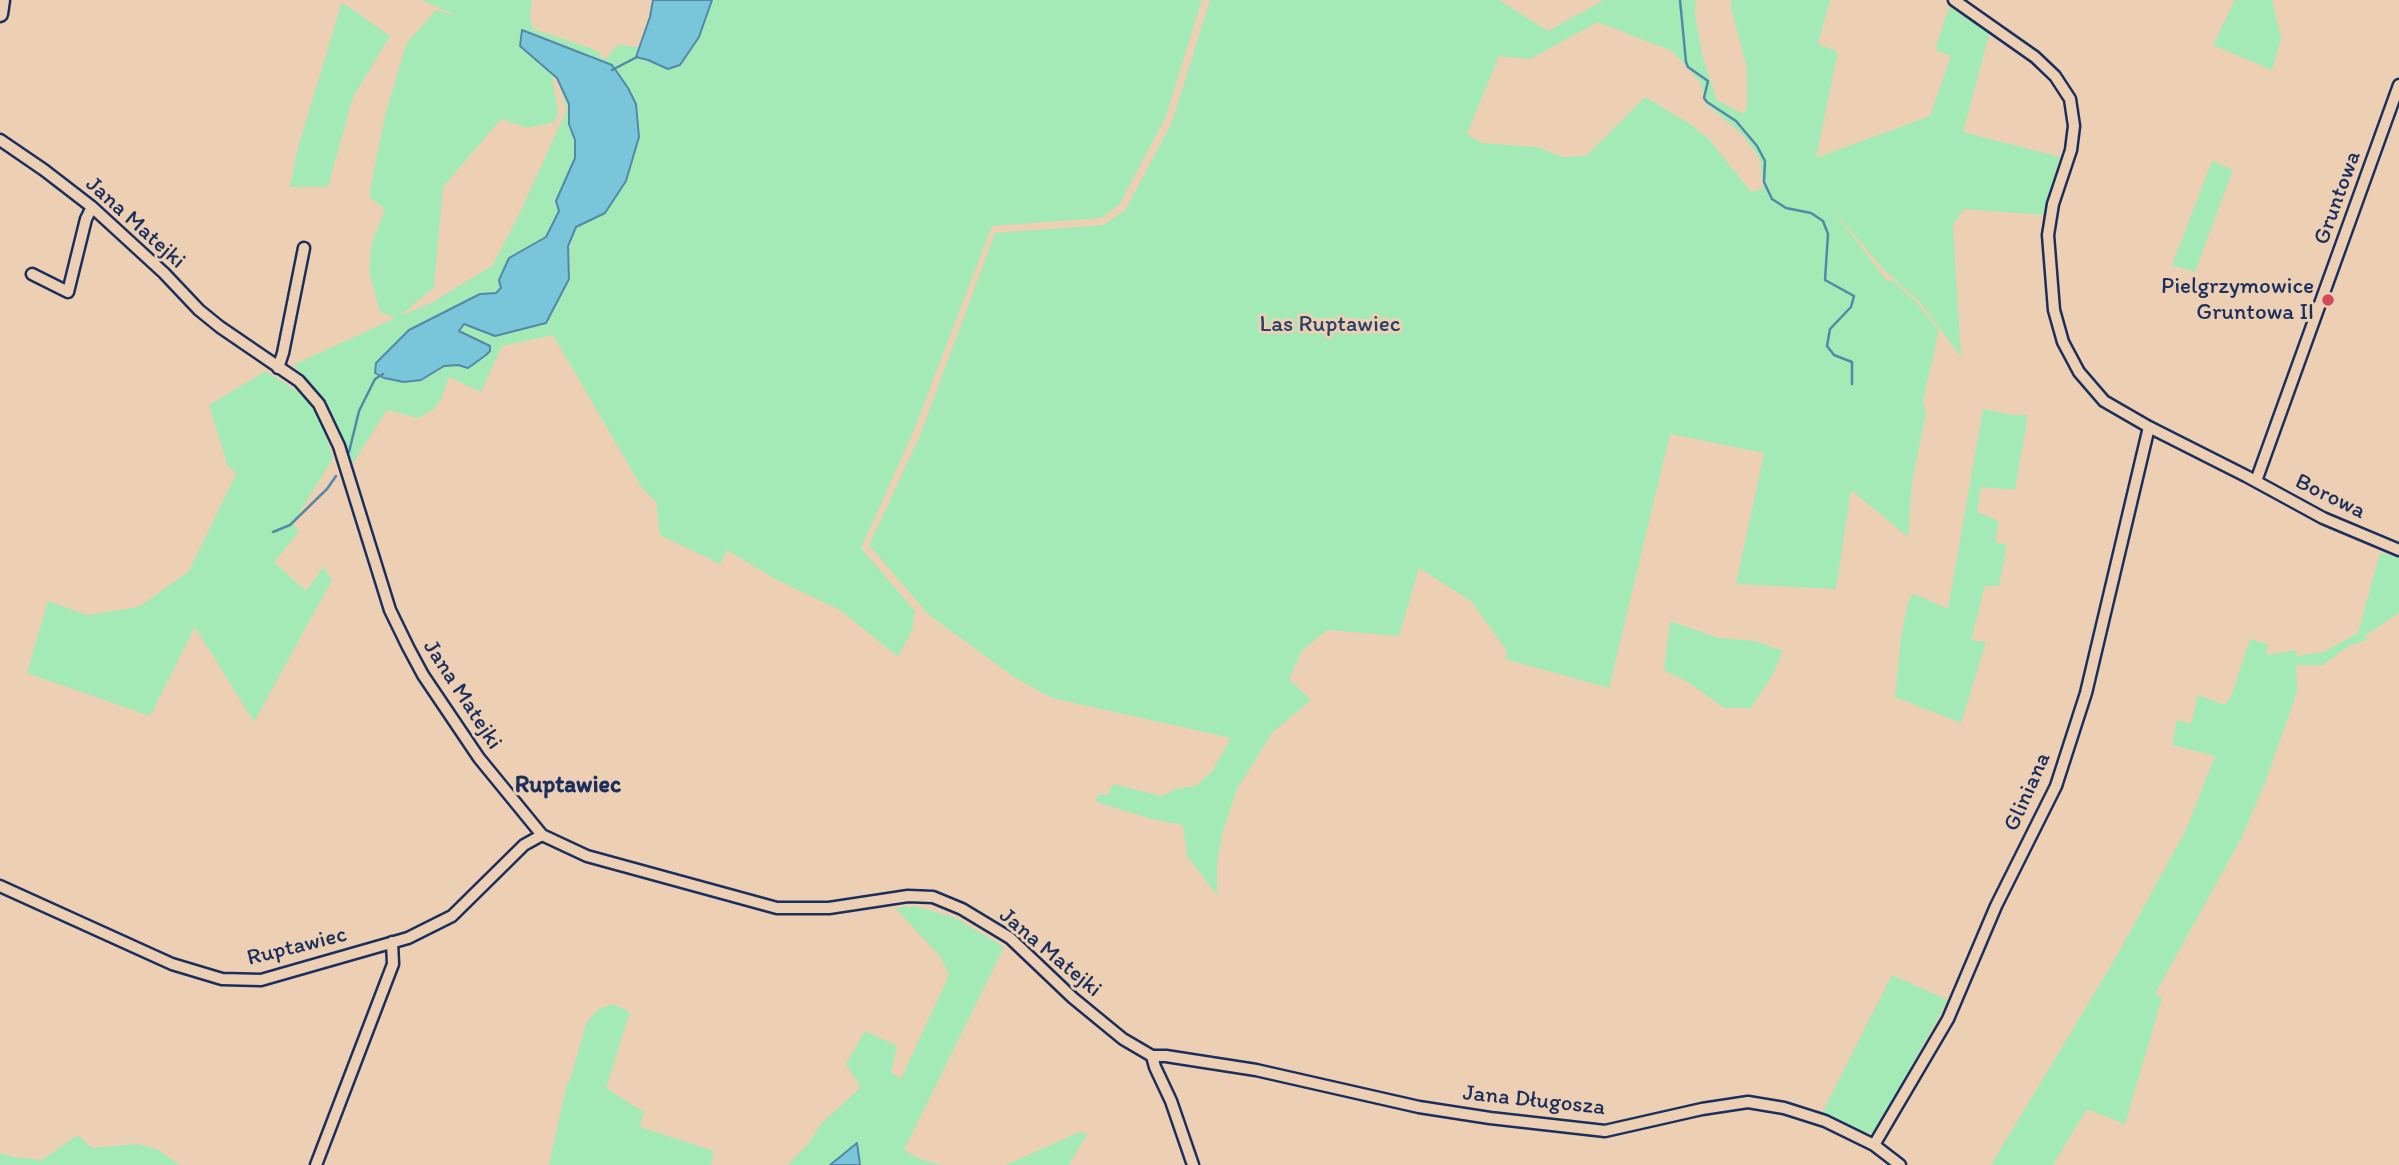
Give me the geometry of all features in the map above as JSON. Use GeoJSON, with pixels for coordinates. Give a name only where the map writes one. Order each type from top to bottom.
{"type":"FeatureCollection","features":[{"type":"Feature","properties":{"kind":"street"},"geometry":{"type":"LineString","coordinates":[[0,14],[2,0]]}},
{"type":"Feature","properties":{"kind":"street","name":"Borowa"},"geometry":{"type":"LineString","coordinates":[[1954,0],[2035,57],[2055,76],[2070,99],[2074,126],[2071,150],[2053,204],[2048,235],[2054,310],[2063,342],[2079,372],[2104,401],[2149,427],[2323,518],[2399,550]]}},
{"type":"Feature","properties":{"kind":"street","name":"Gruntowa"},"geometry":{"type":"LineString","coordinates":[[2251,478],[2399,85]]}},
{"type":"Feature","properties":{"kind":"street","name":"Jana Matejki"},"geometry":{"type":"LineString","coordinates":[[0,139],[92,207],[164,273],[199,310],[299,382],[324,412],[339,446],[390,610],[424,675],[479,758],[542,835],[587,856],[777,908],[829,908],[908,896],[933,897],[962,909],[1010,939],[1123,1039],[1152,1056]]}},
{"type":"Feature","properties":{"kind":"street"},"geometry":{"type":"LineString","coordinates":[[32,274],[68,292],[86,219],[92,207]]}},
{"type":"Feature","properties":{"kind":"street"},"geometry":{"type":"LineString","coordinates":[[278,368],[304,248]]}},
{"type":"Feature","properties":{"kind":"street","name":"Gliniana"},"geometry":{"type":"LineString","coordinates":[[1874,1145],[1948,1019],[2011,875],[2056,786],[2086,693],[2149,427]]}},
{"type":"Feature","properties":{"kind":"street","name":"Ruptawiec"},"geometry":{"type":"LineString","coordinates":[[0,886],[172,964],[222,979],[261,980],[408,938],[452,916],[524,845],[542,835]]}},
{"type":"Feature","properties":{"kind":"street"},"geometry":{"type":"LineString","coordinates":[[316,1165],[393,964],[392,942]]}},
{"type":"Feature","properties":{"kind":"street"},"geometry":{"type":"LineString","coordinates":[[1152,1056],[1193,1165]]}},
{"type":"Feature","properties":{"kind":"street","name":"Jana Długosza"},"geometry":{"type":"LineString","coordinates":[[1152,1056],[1256,1070],[1419,1107],[1503,1120],[1605,1131],[1702,1109],[1748,1102],[1814,1116],[1874,1145],[1900,1165]]}},
{"type":"Feature","properties":{"kind":"green space"},"geometry":{"type":"Polygon","coordinates":[[[421,0],[532,0],[530,17],[533,29],[590,48],[606,59],[617,45],[642,47],[656,0],[1202,0],[1165,119],[1119,205],[1101,218],[992,226],[912,435],[861,548],[915,611],[912,630],[898,657],[840,610],[777,580],[727,550],[720,564],[660,535],[656,502],[642,488],[553,335],[502,346],[481,392],[449,377],[441,399],[435,408],[426,414],[418,418],[387,410],[351,466],[341,434],[326,402],[293,365],[396,318],[380,312],[369,271],[372,242],[385,210],[369,196],[384,120],[406,44],[436,10],[458,16],[421,0]],[[552,75],[558,113],[554,122],[528,128],[501,119],[443,187],[434,287],[400,316],[431,303],[492,266],[516,221],[567,110],[559,83],[552,75]]]}},
{"type":"Feature","properties":{"kind":"green space","name":"Las Ruptawiec"},"geometry":{"type":"Polygon","coordinates":[[[1210,0],[1499,0],[1548,31],[1604,0],[1696,0],[1695,15],[1703,58],[1717,100],[1743,114],[1747,107],[1747,68],[1731,8],[1732,0],[1830,0],[1818,44],[1838,52],[1816,158],[1930,116],[1951,56],[1935,50],[1949,7],[1990,32],[1963,132],[2060,157],[2043,215],[1963,209],[1953,225],[1961,357],[1920,302],[1883,269],[1830,206],[1886,280],[1894,281],[1939,330],[1923,401],[1926,414],[1912,482],[1908,537],[1851,490],[1836,589],[1736,584],[1764,453],[1670,434],[1609,688],[1505,659],[1507,651],[1471,601],[1419,568],[1399,636],[1327,630],[1302,651],[1289,679],[1311,700],[1272,733],[1237,789],[1223,831],[1217,864],[1217,895],[1187,856],[1183,825],[1155,820],[1096,800],[1098,795],[1108,795],[1113,784],[1161,796],[1176,789],[1196,786],[1213,770],[1231,738],[1052,698],[1014,677],[928,614],[869,545],[919,438],[995,233],[1104,225],[1126,209],[1172,122],[1210,0]],[[1598,22],[1530,59],[1499,56],[1467,134],[1482,143],[1537,147],[1563,157],[1586,156],[1645,97],[1708,138],[1751,192],[1763,189],[1760,159],[1741,133],[1705,103],[1701,83],[1672,51],[1598,22]]]}},
{"type":"Feature","properties":{"kind":"green space"},"geometry":{"type":"Polygon","coordinates":[[[2235,0],[2272,0],[2281,38],[2272,70],[2213,45],[2235,0]]]}},
{"type":"Feature","properties":{"kind":"green space"},"geometry":{"type":"Polygon","coordinates":[[[342,2],[390,36],[353,97],[328,187],[290,187],[297,151],[342,2]]]}},
{"type":"Feature","properties":{"kind":"green space"},"geometry":{"type":"Polygon","coordinates":[[[2212,161],[2233,170],[2195,272],[2172,265],[2212,161]]]}},
{"type":"Feature","properties":{"kind":"green space"},"geometry":{"type":"Polygon","coordinates":[[[266,371],[297,391],[307,401],[322,424],[333,458],[293,523],[299,532],[274,562],[306,591],[323,567],[332,580],[254,722],[195,627],[150,716],[27,673],[48,601],[87,615],[139,607],[189,571],[237,472],[228,467],[209,405],[266,371]]]}},
{"type":"Feature","properties":{"kind":"green space"},"geometry":{"type":"Polygon","coordinates":[[[1983,409],[2012,415],[2028,415],[2015,490],[1981,487],[1977,512],[1999,521],[1995,542],[2007,545],[1999,586],[1985,586],[1971,640],[1986,642],[1961,723],[1895,697],[1901,637],[1908,601],[1913,594],[1948,609],[1983,409]]]}},
{"type":"Feature","properties":{"kind":"green space"},"geometry":{"type":"Polygon","coordinates":[[[2380,553],[2399,558],[2399,613],[2363,637],[2369,639],[2347,647],[2323,665],[2296,665],[2297,692],[2266,780],[2241,839],[2155,994],[2162,998],[2125,1124],[2087,1109],[2053,1165],[1991,1165],[2115,959],[2187,828],[2215,756],[2172,745],[2177,720],[2191,724],[2198,695],[2225,705],[2231,697],[2250,639],[2268,644],[2266,655],[2297,650],[2296,656],[2324,652],[2358,633],[2380,553]]]}},
{"type":"Feature","properties":{"kind":"green space"},"geometry":{"type":"Polygon","coordinates":[[[1670,621],[1719,638],[1755,641],[1783,651],[1772,676],[1751,708],[1724,708],[1691,684],[1664,670],[1670,621]]]}},
{"type":"Feature","properties":{"kind":"green space"},"geometry":{"type":"Polygon","coordinates":[[[915,906],[956,918],[1004,947],[904,1150],[920,1159],[941,1165],[788,1165],[809,1143],[822,1123],[859,1089],[859,1084],[846,1064],[865,1031],[897,1046],[891,1072],[901,1079],[949,975],[940,956],[895,908],[915,906]]]}},
{"type":"Feature","properties":{"kind":"green space"},"geometry":{"type":"Polygon","coordinates":[[[1892,975],[1948,1000],[1874,1133],[1867,1133],[1822,1113],[1892,975]]]}},
{"type":"Feature","properties":{"kind":"green space"},"geometry":{"type":"Polygon","coordinates":[[[613,1004],[630,1012],[606,1088],[644,1112],[640,1127],[714,1151],[711,1165],[549,1165],[567,1083],[586,1024],[597,1010],[613,1004]]]}},
{"type":"Feature","properties":{"kind":"green space"},"geometry":{"type":"Polygon","coordinates":[[[1080,1132],[1087,1134],[1069,1165],[1006,1165],[1080,1132]]]}},
{"type":"Feature","properties":{"kind":"green space"},"geometry":{"type":"Polygon","coordinates":[[[78,1135],[92,1148],[137,1144],[157,1149],[180,1165],[0,1165],[0,1153],[42,1160],[78,1135]]]}},
{"type":"Feature","properties":{"kind":"water"},"geometry":{"type":"Polygon","coordinates":[[[653,0],[712,0],[699,37],[680,65],[668,69],[636,57],[653,0]]]}},
{"type":"Feature","properties":{"kind":"water"},"geometry":{"type":"Polygon","coordinates":[[[522,30],[612,65],[628,88],[636,104],[639,137],[626,181],[605,213],[576,227],[568,246],[569,279],[546,323],[495,336],[464,324],[459,331],[490,346],[486,355],[468,368],[458,365],[444,366],[421,380],[404,382],[384,378],[375,373],[376,363],[409,330],[480,294],[496,293],[501,288],[499,280],[509,258],[546,237],[559,211],[556,201],[575,158],[575,140],[569,124],[569,104],[557,78],[520,46],[522,30]]]}},
{"type":"Feature","properties":{"kind":"water"},"geometry":{"type":"Polygon","coordinates":[[[857,1143],[860,1165],[830,1165],[857,1143]]]}},
{"type":"Feature","properties":{"kind":"waterway"},"geometry":{"type":"LineString","coordinates":[[1680,0],[1686,62],[1688,67],[1708,81],[1704,98],[1736,121],[1757,146],[1765,161],[1764,182],[1772,199],[1786,208],[1811,213],[1823,221],[1828,234],[1825,280],[1854,296],[1851,307],[1830,329],[1827,346],[1834,355],[1852,362],[1852,384]]}},
{"type":"Feature","properties":{"kind":"waterway"},"geometry":{"type":"LineString","coordinates":[[612,70],[637,57]]}},
{"type":"Feature","properties":{"kind":"waterway"},"geometry":{"type":"LineString","coordinates":[[349,452],[359,411],[375,379],[383,374]]}},
{"type":"Feature","properties":{"kind":"waterway"},"geometry":{"type":"LineString","coordinates":[[273,532],[290,525],[327,489],[336,476]]}},
{"type":"Feature","properties":{"kind":"place","name":"Pielgrzymowice Gruntowa II"},"geometry":{"type":"Point","coordinates":[2328,300]}},
{"type":"Feature","properties":{"kind":"district","name":"Ruptawiec"},"geometry":{"type":"Point","coordinates":[568,786]}}]}
